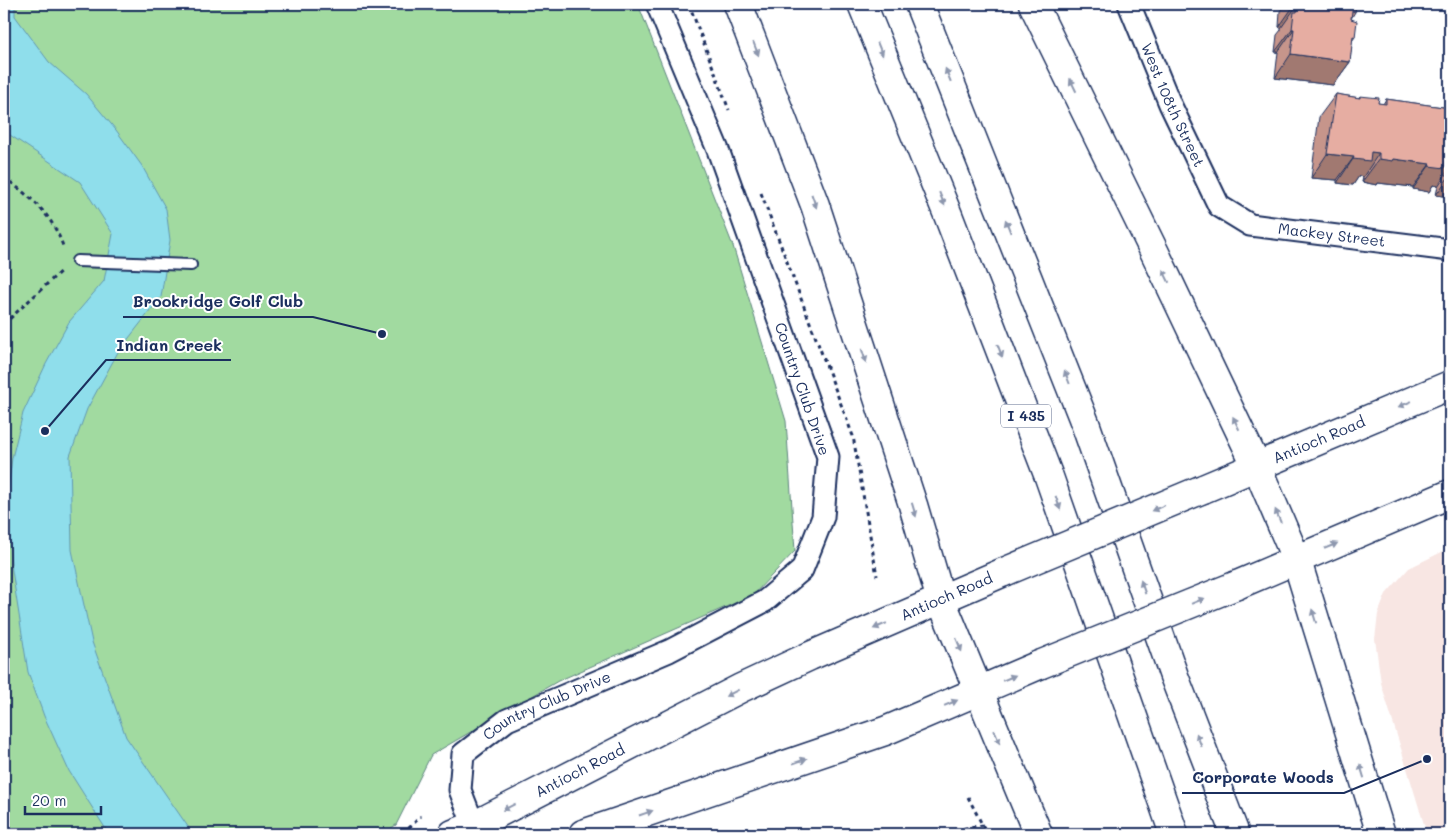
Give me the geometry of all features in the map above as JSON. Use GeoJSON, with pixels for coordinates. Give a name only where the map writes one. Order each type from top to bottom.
{"type":"FeatureCollection","features":[{"type":"Feature","properties":{"kind":"main road"},"geometry":{"type":"LineString","coordinates":[[738,4],[815,205],[913,505],[941,600],[1038,834]]}},
{"type":"Feature","properties":{"kind":"main road","name":"I 435"},"geometry":{"type":"LineString","coordinates":[[862,4],[948,215],[1049,477],[1174,834]]}},
{"type":"Feature","properties":{"kind":"main road"},"geometry":{"type":"LineString","coordinates":[[919,4],[1085,423],[1174,676],[1235,834]]}},
{"type":"Feature","properties":{"kind":"main road"},"geometry":{"type":"LineString","coordinates":[[1033,4],[1258,467],[1297,560],[1381,834]]}},
{"type":"Feature","properties":{"kind":"main road","name":"Antioch Road"},"geometry":{"type":"LineString","coordinates":[[468,831],[741,688],[810,656],[1004,572],[1450,385]]}},
{"type":"Feature","properties":{"kind":"main road"},"geometry":{"type":"LineString","coordinates":[[583,834],[885,731],[1039,665],[1297,560],[1450,494]]}},
{"type":"Feature","properties":{"kind":"street","name":"Country Club Drive"},"geometry":{"type":"LineString","coordinates":[[468,831],[460,790],[463,754],[507,720],[670,651],[765,601],[802,570],[823,518],[828,457],[718,150],[657,4]]}},
{"type":"Feature","properties":{"kind":"street","name":"West 108th Street"},"geometry":{"type":"LineString","coordinates":[[1129,4],[1170,104],[1219,206]]}},
{"type":"Feature","properties":{"kind":"street","name":"Mackey Street"},"geometry":{"type":"LineString","coordinates":[[1219,206],[1250,224],[1450,250]]}},
{"type":"Feature","properties":{"kind":"lane"},"geometry":{"type":"LineString","coordinates":[[77,261],[191,265]]}},
{"type":"Feature","properties":{"kind":"path"},"geometry":{"type":"LineString","coordinates":[[4,177],[48,215],[65,251]]}},
{"type":"Feature","properties":{"kind":"path"},"geometry":{"type":"LineString","coordinates":[[4,324],[55,275],[67,266]]}},
{"type":"Feature","properties":{"kind":"path"},"geometry":{"type":"LineString","coordinates":[[968,797],[988,834]]}},
{"type":"Feature","properties":{"kind":"path"},"geometry":{"type":"LineString","coordinates":[[404,834],[421,816]]}},
{"type":"Feature","properties":{"kind":"path"},"geometry":{"type":"LineString","coordinates":[[932,834],[983,825]]}},
{"type":"Feature","properties":{"kind":"shaded area"},"geometry":{"type":"Polygon","coordinates":[[[1450,548],[1450,834],[1427,834],[1381,683],[1375,639],[1378,614],[1386,594],[1409,568],[1450,548]]]}},
{"type":"Feature","properties":{"kind":"green space"},"geometry":{"type":"Polygon","coordinates":[[[4,4],[638,4],[733,246],[786,421],[795,551],[753,595],[558,681],[431,755],[396,825],[382,834],[4,834],[4,4]]]}},
{"type":"Feature","properties":{"kind":"water"},"geometry":{"type":"Polygon","coordinates":[[[4,4],[15,4],[15,16],[49,62],[86,94],[116,130],[142,166],[166,209],[170,240],[161,297],[118,352],[87,409],[70,456],[72,550],[92,642],[126,737],[193,834],[109,834],[69,771],[44,716],[28,672],[11,564],[6,506],[12,458],[23,413],[46,364],[69,322],[104,281],[113,234],[80,182],[4,131],[4,4]]]}},
{"type":"Feature","properties":{"kind":"building"},"geometry":{"type":"Polygon","coordinates":[[[1298,4],[1356,4],[1355,12],[1352,11],[1351,19],[1357,21],[1350,62],[1291,54],[1294,12],[1297,12],[1298,4]]]}},
{"type":"Feature","properties":{"kind":"building"},"geometry":{"type":"Polygon","coordinates":[[[1336,94],[1360,98],[1360,96],[1379,98],[1378,103],[1386,104],[1386,99],[1450,108],[1450,162],[1446,161],[1445,168],[1394,159],[1393,161],[1379,159],[1379,153],[1371,152],[1370,161],[1327,154],[1336,94]]]}},
{"type":"Feature","properties":{"kind":"place","name":"Brookridge Golf Club"},"geometry":{"type":"Point","coordinates":[382,334]}},
{"type":"Feature","properties":{"kind":"place","name":"Indian Creek"},"geometry":{"type":"Point","coordinates":[45,431]}},
{"type":"Feature","properties":{"kind":"place","name":"Corporate Woods"},"geometry":{"type":"Point","coordinates":[1427,759]}}]}
